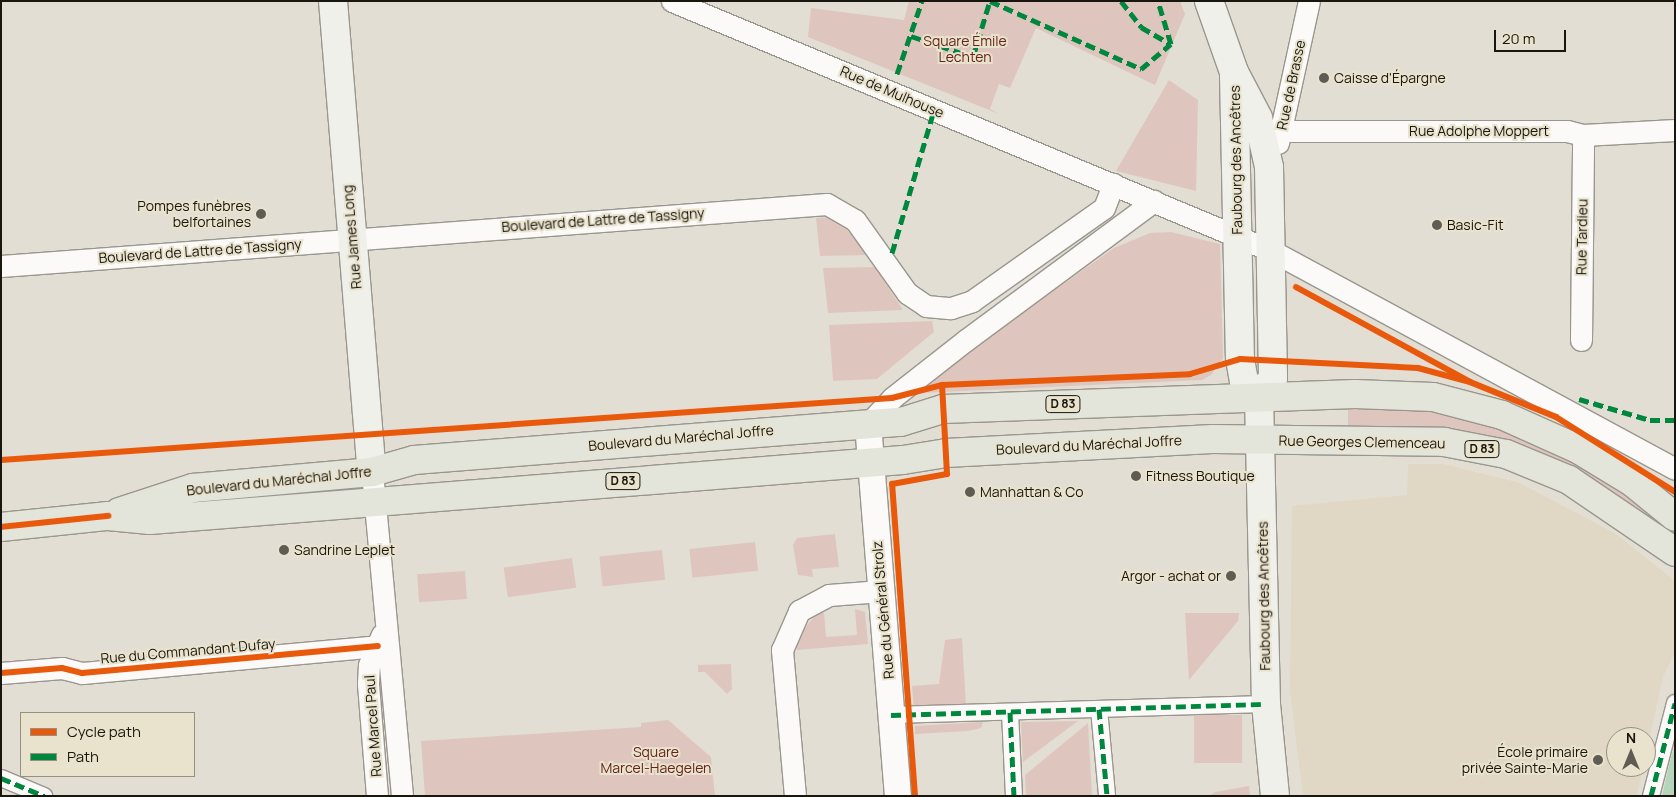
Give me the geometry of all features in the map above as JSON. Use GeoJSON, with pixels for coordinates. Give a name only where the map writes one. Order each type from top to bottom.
{"type":"FeatureCollection","features":[{"type":"Feature","properties":{"kind":"main road","name":"Rue James Long"},"geometry":{"type":"LineString","coordinates":[[333,1],[351,240],[372,472]]}},
{"type":"Feature","properties":{"kind":"main road"},"geometry":{"type":"LineString","coordinates":[[1210,1],[1234,72]]}},
{"type":"Feature","properties":{"kind":"main road","name":"Faubourg des Ancêtres"},"geometry":{"type":"LineString","coordinates":[[1234,72],[1258,118],[1269,167],[1273,378],[1259,396]]}},
{"type":"Feature","properties":{"kind":"main road","name":"Faubourg des Ancêtres"},"geometry":{"type":"LineString","coordinates":[[1234,72],[1240,359],[1244,381],[1259,396],[1262,440],[1266,704],[1275,796]]}},
{"type":"Feature","properties":{"kind":"main road","name":"Boulevard du Maréchal Joffre"},"geometry":{"type":"LineString","coordinates":[[108,516],[193,488],[372,472],[414,460],[901,422],[943,409],[1259,396]]}},
{"type":"Feature","properties":{"kind":"main road","name":"D 83"},"geometry":{"type":"LineString","coordinates":[[1259,396],[1433,397],[1502,415],[1578,449],[1632,482],[1675,517]]}},
{"type":"Feature","properties":{"kind":"main road","name":"Boulevard du Maréchal Joffre"},"geometry":{"type":"LineString","coordinates":[[1,527],[108,516],[150,520],[870,462],[946,453],[1173,440],[1262,440]]}},
{"type":"Feature","properties":{"kind":"main road","name":"Rue Georges Clemenceau"},"geometry":{"type":"LineString","coordinates":[[1262,440],[1444,442],[1506,454],[1569,480],[1675,552]]}},
{"type":"Feature","properties":{"kind":"street","name":"Rue de Mulhouse"},"geometry":{"type":"LineString","coordinates":[[672,1],[1272,251],[1675,469]]}},
{"type":"Feature","properties":{"kind":"street","name":"Rue de Brasse"},"geometry":{"type":"LineString","coordinates":[[1269,167],[1283,131],[1309,1]]}},
{"type":"Feature","properties":{"kind":"street","name":"Rue Adolphe Moppert"},"geometry":{"type":"LineString","coordinates":[[1283,131],[1567,131],[1583,135],[1675,130]]}},
{"type":"Feature","properties":{"kind":"street","name":"Rue Tardieu"},"geometry":{"type":"LineString","coordinates":[[1581,340],[1583,135]]}},
{"type":"Feature","properties":{"kind":"street","name":"Boulevard de Lattre de Tassigny"},"geometry":{"type":"LineString","coordinates":[[1,266],[827,204],[855,220],[907,293],[926,306],[951,308],[972,301],[1104,208],[1113,184]]}},
{"type":"Feature","properties":{"kind":"street"},"geometry":{"type":"LineString","coordinates":[[868,424],[892,398],[950,352],[1154,201]]}},
{"type":"Feature","properties":{"kind":"street","name":"Rue du Général Strolz"},"geometry":{"type":"LineString","coordinates":[[868,424],[898,796]]}},
{"type":"Feature","properties":{"kind":"street","name":"Rue Marcel Paul"},"geometry":{"type":"LineString","coordinates":[[372,472],[381,638],[392,661],[402,796]]}},
{"type":"Feature","properties":{"kind":"street"},"geometry":{"type":"LineString","coordinates":[[795,796],[782,650],[800,611],[830,596],[881,591]]}},
{"type":"Feature","properties":{"kind":"street","name":"Rue Marcel Paul"},"geometry":{"type":"LineString","coordinates":[[378,796],[368,683],[369,665],[381,638]]}},
{"type":"Feature","properties":{"kind":"street","name":"Rue du Commandant Dufay"},"geometry":{"type":"LineString","coordinates":[[1,673],[62,668],[82,673],[381,638]]}},
{"type":"Feature","properties":{"kind":"street"},"geometry":{"type":"LineString","coordinates":[[1651,796],[1675,703]]}},
{"type":"Feature","properties":{"kind":"street"},"geometry":{"type":"LineString","coordinates":[[891,714],[1266,704]]}},
{"type":"Feature","properties":{"kind":"street"},"geometry":{"type":"LineString","coordinates":[[1099,709],[1107,796]]}},
{"type":"Feature","properties":{"kind":"street"},"geometry":{"type":"LineString","coordinates":[[1010,712],[1014,796]]}},
{"type":"Feature","properties":{"kind":"street"},"geometry":{"type":"LineString","coordinates":[[1,778],[44,796]]}},
{"type":"Feature","properties":{"kind":"shaded area"},"geometry":{"type":"Polygon","coordinates":[[[1408,464],[1443,464],[1520,483],[1616,534],[1675,581],[1675,653],[1663,677],[1652,727],[1606,727],[1606,777],[1641,777],[1637,796],[1303,796],[1290,691],[1292,506],[1407,495],[1408,464]]]}},
{"type":"Feature","properties":{"kind":"shaded area"},"geometry":{"type":"Polygon","coordinates":[[[1675,745],[1675,796],[1662,796],[1670,761],[1675,745]]]}},
{"type":"Feature","properties":{"kind":"green space","name":"Square Émile Lechten"},"geometry":{"type":"Polygon","coordinates":[[[909,1],[1180,1],[1185,14],[1155,85],[1036,28],[1010,88],[999,84],[990,109],[999,114],[808,37],[811,8],[904,20],[909,1]]]}},
{"type":"Feature","properties":{"kind":"green space"},"geometry":{"type":"Polygon","coordinates":[[[1169,80],[1198,100],[1196,191],[1116,171],[1169,80]]]}},
{"type":"Feature","properties":{"kind":"green space"},"geometry":{"type":"Polygon","coordinates":[[[836,217],[869,255],[820,256],[816,218],[836,217]]]}},
{"type":"Feature","properties":{"kind":"green space"},"geometry":{"type":"Polygon","coordinates":[[[1171,232],[1220,244],[1223,358],[1211,375],[1202,380],[920,393],[971,349],[1114,248],[1150,233],[1171,232]]]}},
{"type":"Feature","properties":{"kind":"green space"},"geometry":{"type":"Polygon","coordinates":[[[875,267],[903,310],[828,313],[823,268],[875,267]]]}},
{"type":"Feature","properties":{"kind":"green space"},"geometry":{"type":"Polygon","coordinates":[[[932,321],[934,332],[877,379],[833,381],[829,325],[932,321]]]}},
{"type":"Feature","properties":{"kind":"green space"},"geometry":{"type":"Polygon","coordinates":[[[1348,409],[1438,412],[1519,435],[1583,462],[1661,516],[1656,522],[1595,482],[1462,432],[1348,429],[1348,409]]]}},
{"type":"Feature","properties":{"kind":"green space"},"geometry":{"type":"Polygon","coordinates":[[[835,534],[839,567],[812,569],[813,577],[798,575],[793,545],[797,538],[835,534]]]}},
{"type":"Feature","properties":{"kind":"green space"},"geometry":{"type":"Polygon","coordinates":[[[755,542],[758,571],[692,578],[689,549],[755,542]]]}},
{"type":"Feature","properties":{"kind":"green space"},"geometry":{"type":"Polygon","coordinates":[[[662,550],[665,580],[602,586],[599,557],[662,550]]]}},
{"type":"Feature","properties":{"kind":"green space"},"geometry":{"type":"Polygon","coordinates":[[[572,558],[576,588],[508,597],[504,568],[572,558]]]}},
{"type":"Feature","properties":{"kind":"green space"},"geometry":{"type":"Polygon","coordinates":[[[465,571],[467,599],[419,602],[417,574],[465,571]]]}},
{"type":"Feature","properties":{"kind":"green space"},"geometry":{"type":"Polygon","coordinates":[[[855,609],[865,612],[868,644],[797,650],[796,639],[817,613],[824,613],[826,637],[857,635],[855,609]]]}},
{"type":"Feature","properties":{"kind":"green space"},"geometry":{"type":"Polygon","coordinates":[[[1185,613],[1239,613],[1238,621],[1189,680],[1185,613]]]}},
{"type":"Feature","properties":{"kind":"green space"},"geometry":{"type":"Polygon","coordinates":[[[962,638],[966,706],[914,709],[912,686],[939,684],[945,640],[962,638]]]}},
{"type":"Feature","properties":{"kind":"green space"},"geometry":{"type":"Polygon","coordinates":[[[731,664],[732,689],[727,694],[705,672],[698,672],[698,665],[731,664]]]}},
{"type":"Feature","properties":{"kind":"green space"},"geometry":{"type":"Polygon","coordinates":[[[1194,715],[1242,715],[1242,763],[1194,763],[1194,715]]]}},
{"type":"Feature","properties":{"kind":"green space","name":"Square Marcel-Haegelen"},"geometry":{"type":"Polygon","coordinates":[[[668,720],[711,757],[715,796],[425,796],[421,741],[641,727],[641,723],[668,720]]]}},
{"type":"Feature","properties":{"kind":"green space"},"geometry":{"type":"Polygon","coordinates":[[[1078,721],[1023,762],[1021,722],[1078,721]]]}},
{"type":"Feature","properties":{"kind":"green space"},"geometry":{"type":"Polygon","coordinates":[[[983,722],[981,728],[968,731],[915,734],[915,726],[983,722]]]}},
{"type":"Feature","properties":{"kind":"green space"},"geometry":{"type":"Polygon","coordinates":[[[1088,723],[1092,796],[1026,796],[1025,775],[1088,723]]]}},
{"type":"Feature","properties":{"kind":"green space"},"geometry":{"type":"Polygon","coordinates":[[[1249,786],[1250,796],[1209,796],[1215,792],[1249,786]]]}},
{"type":"Feature","properties":{"kind":"marked path"},"geometry":{"type":"LineString","coordinates":[[897,74],[922,1]]}},
{"type":"Feature","properties":{"kind":"marked path"},"geometry":{"type":"LineString","coordinates":[[990,1],[1141,69],[1171,44]]}},
{"type":"Feature","properties":{"kind":"marked path"},"geometry":{"type":"LineString","coordinates":[[1121,1],[1141,27],[1171,44],[1158,1]]}},
{"type":"Feature","properties":{"kind":"marked path"},"geometry":{"type":"LineString","coordinates":[[911,36],[973,57],[989,4]]}},
{"type":"Feature","properties":{"kind":"marked path"},"geometry":{"type":"LineString","coordinates":[[892,253],[934,110]]}},
{"type":"Feature","properties":{"kind":"marked path"},"geometry":{"type":"LineString","coordinates":[[1579,399],[1650,420],[1675,420]]}},
{"type":"Feature","properties":{"kind":"marked path"},"geometry":{"type":"LineString","coordinates":[[1651,796],[1675,703]]}},
{"type":"Feature","properties":{"kind":"marked path"},"geometry":{"type":"LineString","coordinates":[[891,715],[1266,704]]}},
{"type":"Feature","properties":{"kind":"marked path"},"geometry":{"type":"LineString","coordinates":[[1099,709],[1107,796]]}},
{"type":"Feature","properties":{"kind":"marked path"},"geometry":{"type":"LineString","coordinates":[[1010,712],[1014,796]]}},
{"type":"Feature","properties":{"kind":"marked path"},"geometry":{"type":"LineString","coordinates":[[1,778],[44,796]]}},
{"type":"Feature","properties":{"kind":"cycle path"},"geometry":{"type":"LineString","coordinates":[[1296,287],[1470,382],[1556,417],[1675,492]]}},
{"type":"Feature","properties":{"kind":"cycle path"},"geometry":{"type":"LineString","coordinates":[[1,460],[892,398],[942,385],[1190,374],[1240,359],[1418,368],[1470,382]]}},
{"type":"Feature","properties":{"kind":"cycle path"},"geometry":{"type":"LineString","coordinates":[[915,796],[892,484],[947,474],[942,385]]}},
{"type":"Feature","properties":{"kind":"cycle path"},"geometry":{"type":"LineString","coordinates":[[1,527],[108,516]]}},
{"type":"Feature","properties":{"kind":"cycle path"},"geometry":{"type":"LineString","coordinates":[[1,673],[62,668],[82,673],[378,646]]}},
{"type":"Feature","properties":{"kind":"place","name":"Caisse d'Épargne"},"geometry":{"type":"Point","coordinates":[1324,78]}},
{"type":"Feature","properties":{"kind":"place","name":"Pompes funèbres belfortaines"},"geometry":{"type":"Point","coordinates":[261,214]}},
{"type":"Feature","properties":{"kind":"place","name":"Basic-Fit"},"geometry":{"type":"Point","coordinates":[1437,225]}},
{"type":"Feature","properties":{"kind":"place","name":"Fitness Boutique"},"geometry":{"type":"Point","coordinates":[1136,476]}},
{"type":"Feature","properties":{"kind":"place","name":"Manhattan & Co"},"geometry":{"type":"Point","coordinates":[970,492]}},
{"type":"Feature","properties":{"kind":"place","name":"Sandrine Leplet"},"geometry":{"type":"Point","coordinates":[284,550]}},
{"type":"Feature","properties":{"kind":"place","name":"Argor - achat or"},"geometry":{"type":"Point","coordinates":[1231,576]}},
{"type":"Feature","properties":{"kind":"place","name":"École primaire privée Sainte-Marie"},"geometry":{"type":"Point","coordinates":[1598,760]}}]}
